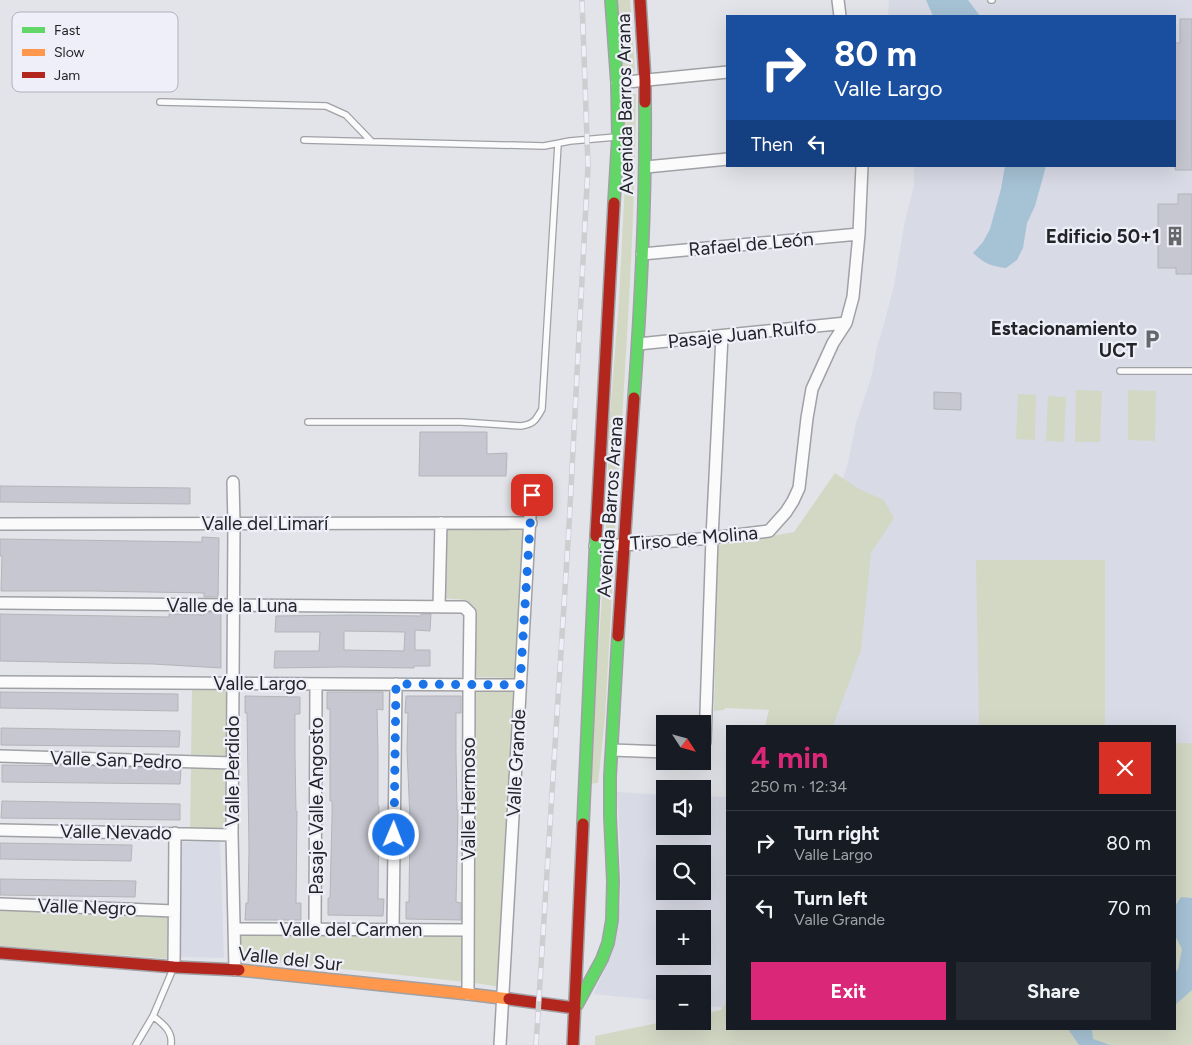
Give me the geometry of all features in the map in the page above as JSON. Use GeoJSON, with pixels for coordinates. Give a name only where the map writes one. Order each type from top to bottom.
{"type":"FeatureCollection","features":[{"type":"Feature","properties":{"kind":"street","name":"Avenida Barros Arana"},"geometry":{"type":"LineString","coordinates":[[573,1045],[595,546],[618,137],[617,83],[611,0]]}},
{"type":"Feature","properties":{"kind":"street","name":"Avenida Barros Arana"},"geometry":{"type":"LineString","coordinates":[[575,1008],[603,956],[608,942],[613,908],[609,804],[638,344],[646,167],[645,80],[640,0]]}},
{"type":"Feature","properties":{"kind":"street"},"geometry":{"type":"LineString","coordinates":[[838,0],[840,15]]}},
{"type":"Feature","properties":{"kind":"street"},"geometry":{"type":"LineString","coordinates":[[617,83],[726,72]]}},
{"type":"Feature","properties":{"kind":"street"},"geometry":{"type":"LineString","coordinates":[[646,167],[726,159]]}},
{"type":"Feature","properties":{"kind":"street","name":"Tirso de Molina"},"geometry":{"type":"LineString","coordinates":[[595,546],[712,538],[769,531],[786,512],[799,488],[812,389],[833,342],[846,323],[853,297],[859,234],[862,167]]}},
{"type":"Feature","properties":{"kind":"street","name":"Rafael de León"},"geometry":{"type":"LineString","coordinates":[[642,254],[859,234]]}},
{"type":"Feature","properties":{"kind":"street","name":"Pasaje Juan Rulfo"},"geometry":{"type":"LineString","coordinates":[[638,344],[846,323]]}},
{"type":"Feature","properties":{"kind":"street"},"geometry":{"type":"LineString","coordinates":[[706,715],[722,336]]}},
{"type":"Feature","properties":{"kind":"street","name":"Valle Grande"},"geometry":{"type":"LineString","coordinates":[[500,1045],[532,481]]}},
{"type":"Feature","properties":{"kind":"street","name":"Valle Perdido"},"geometry":{"type":"LineString","coordinates":[[233,482],[232,834],[235,970]]}},
{"type":"Feature","properties":{"kind":"street"},"geometry":{"type":"LineString","coordinates":[[438,607],[441,523]]}},
{"type":"Feature","properties":{"kind":"street","name":"Valle del Limarí"},"geometry":{"type":"LineString","coordinates":[[0,524],[530,523]]}},
{"type":"Feature","properties":{"kind":"street","name":"Valle de la Luna"},"geometry":{"type":"LineString","coordinates":[[0,603],[464,607]]}},
{"type":"Feature","properties":{"kind":"street","name":"Valle Hermoso"},"geometry":{"type":"LineString","coordinates":[[464,607],[470,613],[468,994]]}},
{"type":"Feature","properties":{"kind":"street","name":"Valle Largo"},"geometry":{"type":"LineString","coordinates":[[0,682],[520,685]]}},
{"type":"Feature","properties":{"kind":"street","name":"Pasaje Valle Angosto"},"geometry":{"type":"LineString","coordinates":[[315,929],[316,684]]}},
{"type":"Feature","properties":{"kind":"street"},"geometry":{"type":"LineString","coordinates":[[393,929],[396,684]]}},
{"type":"Feature","properties":{"kind":"street"},"geometry":{"type":"LineString","coordinates":[[612,750],[656,752]]}},
{"type":"Feature","properties":{"kind":"street","name":"Valle San Pedro"},"geometry":{"type":"LineString","coordinates":[[0,756],[232,763]]}},
{"type":"Feature","properties":{"kind":"street","name":"Valle Nevado"},"geometry":{"type":"LineString","coordinates":[[0,830],[232,834]]}},
{"type":"Feature","properties":{"kind":"street"},"geometry":{"type":"LineString","coordinates":[[174,967],[175,833]]}},
{"type":"Feature","properties":{"kind":"street","name":"Valle Negro"},"geometry":{"type":"LineString","coordinates":[[0,904],[174,911]]}},
{"type":"Feature","properties":{"kind":"street","name":"Valle del Carmen"},"geometry":{"type":"LineString","coordinates":[[234,929],[468,930]]}},
{"type":"Feature","properties":{"kind":"street","name":"Valle del Sur"},"geometry":{"type":"LineString","coordinates":[[0,953],[235,970],[468,994],[575,1008]]}},
{"type":"Feature","properties":{"kind":"lane"},"geometry":{"type":"LineString","coordinates":[[160,102],[326,106],[346,115],[371,141]]}},
{"type":"Feature","properties":{"kind":"lane"},"geometry":{"type":"LineString","coordinates":[[304,140],[544,146],[579,140],[618,137]]}},
{"type":"Feature","properties":{"kind":"lane"},"geometry":{"type":"LineString","coordinates":[[308,422],[460,422],[521,426],[530,425],[537,418],[542,409],[558,144]]}},
{"type":"Feature","properties":{"kind":"lane"},"geometry":{"type":"LineString","coordinates":[[1120,371],[1192,371]]}},
{"type":"Feature","properties":{"kind":"lane"},"geometry":{"type":"LineString","coordinates":[[136,1045],[153,1016],[174,967]]}},
{"type":"Feature","properties":{"kind":"lane"},"geometry":{"type":"LineString","coordinates":[[153,1016],[169,1030],[172,1040],[171,1045]]}},
{"type":"Feature","properties":{"kind":"shaded area"},"geometry":{"type":"Polygon","coordinates":[[[889,0],[1192,0],[1192,750],[1176,749],[1176,725],[794,725],[838,493],[848,463],[856,423],[871,378],[877,347],[894,285],[905,221],[914,185],[914,167],[1176,167],[1176,15],[888,15],[889,0]]]}},
{"type":"Feature","properties":{"kind":"shaded area"},"geometry":{"type":"Polygon","coordinates":[[[617,792],[656,794],[656,835],[711,835],[711,796],[726,797],[726,1008],[711,1006],[711,975],[656,975],[656,1000],[593,994],[612,954],[621,902],[617,792]]]}},
{"type":"Feature","properties":{"kind":"shaded area"},"geometry":{"type":"Polygon","coordinates":[[[220,841],[224,958],[180,957],[181,842],[220,841]]]}},
{"type":"Feature","properties":{"kind":"green space"},"geometry":{"type":"Polygon","coordinates":[[[616,0],[630,0],[635,71],[621,73],[616,0]]]}},
{"type":"Feature","properties":{"kind":"green space"},"geometry":{"type":"Polygon","coordinates":[[[623,94],[636,94],[634,203],[615,528],[606,532],[609,427],[619,300],[625,181],[623,94]]]}},
{"type":"Feature","properties":{"kind":"green space"},"geometry":{"type":"Polygon","coordinates":[[[1076,390],[1102,391],[1100,442],[1075,442],[1076,390]]]}},
{"type":"Feature","properties":{"kind":"green space"},"geometry":{"type":"Polygon","coordinates":[[[1128,390],[1156,391],[1155,441],[1128,440],[1128,390]]]}},
{"type":"Feature","properties":{"kind":"green space"},"geometry":{"type":"Polygon","coordinates":[[[1018,394],[1036,395],[1035,440],[1016,439],[1018,394]]]}},
{"type":"Feature","properties":{"kind":"green space"},"geometry":{"type":"Polygon","coordinates":[[[1048,396],[1066,397],[1064,442],[1046,441],[1048,396]]]}},
{"type":"Feature","properties":{"kind":"green space"},"geometry":{"type":"Polygon","coordinates":[[[835,473],[859,489],[884,500],[894,518],[871,553],[861,650],[833,725],[765,725],[769,710],[725,708],[724,710],[714,711],[718,545],[794,532],[835,473]]]}},
{"type":"Feature","properties":{"kind":"green space"},"geometry":{"type":"Polygon","coordinates":[[[444,522],[526,523],[517,678],[473,677],[474,612],[467,600],[443,598],[444,522]]]}},
{"type":"Feature","properties":{"kind":"green space"},"geometry":{"type":"Polygon","coordinates":[[[605,553],[614,558],[605,718],[598,783],[589,784],[605,553]]]}},
{"type":"Feature","properties":{"kind":"green space"},"geometry":{"type":"Polygon","coordinates":[[[976,560],[1105,560],[1105,725],[979,725],[976,560]]]}},
{"type":"Feature","properties":{"kind":"green space"},"geometry":{"type":"Polygon","coordinates":[[[473,684],[517,685],[500,987],[475,983],[473,684]]]}},
{"type":"Feature","properties":{"kind":"green space"},"geometry":{"type":"Polygon","coordinates":[[[192,685],[228,686],[228,758],[191,758],[192,685]]]}},
{"type":"Feature","properties":{"kind":"green space"},"geometry":{"type":"Polygon","coordinates":[[[1176,743],[1192,743],[1192,1045],[595,1045],[595,1036],[656,1023],[656,1030],[711,1030],[711,1012],[721,1010],[726,1002],[726,1030],[1176,1030],[1176,743]]]}},
{"type":"Feature","properties":{"kind":"green space"},"geometry":{"type":"Polygon","coordinates":[[[191,767],[228,768],[228,830],[190,829],[191,767]]]}},
{"type":"Feature","properties":{"kind":"green space"},"geometry":{"type":"Polygon","coordinates":[[[0,907],[170,914],[171,959],[0,946],[0,907]]]}},
{"type":"Feature","properties":{"kind":"green space"},"geometry":{"type":"Polygon","coordinates":[[[238,934],[466,934],[466,982],[238,958],[238,934]]]}},
{"type":"Feature","properties":{"kind":"water"},"geometry":{"type":"Polygon","coordinates":[[[926,0],[968,0],[979,15],[933,15],[926,0]]]}},
{"type":"Feature","properties":{"kind":"water"},"geometry":{"type":"Polygon","coordinates":[[[1005,167],[1046,167],[1035,206],[1027,223],[1023,248],[1017,260],[1006,268],[988,264],[973,253],[983,242],[990,229],[1005,167]]]}},
{"type":"Feature","properties":{"kind":"water"},"geometry":{"type":"Polygon","coordinates":[[[1181,897],[1192,898],[1192,990],[1176,1004],[1176,972],[1182,949],[1176,938],[1176,904],[1181,897]]]}},
{"type":"Feature","properties":{"kind":"water"},"geometry":{"type":"Polygon","coordinates":[[[1069,1030],[1092,1030],[1093,1039],[1110,1045],[1079,1045],[1069,1030]]]}},
{"type":"Feature","properties":{"kind":"building"},"geometry":{"type":"Polygon","coordinates":[[[1180,19],[1192,19],[1192,170],[1175,170],[1176,43],[1180,43],[1180,19]]]}},
{"type":"Feature","properties":{"kind":"building","name":"Edificio 50+1"},"geometry":{"type":"Polygon","coordinates":[[[1178,194],[1192,194],[1192,274],[1176,274],[1176,268],[1158,268],[1158,204],[1178,204],[1178,194]]]}},
{"type":"Feature","properties":{"kind":"building"},"geometry":{"type":"Polygon","coordinates":[[[934,392],[961,393],[961,410],[934,409],[934,392]]]}},
{"type":"Feature","properties":{"kind":"building"},"geometry":{"type":"Polygon","coordinates":[[[420,432],[487,432],[487,454],[507,453],[506,476],[419,476],[420,432]]]}},
{"type":"Feature","properties":{"kind":"building"},"geometry":{"type":"Polygon","coordinates":[[[0,486],[190,488],[190,504],[0,502],[0,486]]]}},
{"type":"Feature","properties":{"kind":"building"},"geometry":{"type":"Polygon","coordinates":[[[202,537],[219,538],[218,597],[204,597],[204,593],[1,591],[2,556],[0,556],[0,539],[202,542],[202,537]]]}},
{"type":"Feature","properties":{"kind":"building"},"geometry":{"type":"Polygon","coordinates":[[[204,612],[221,612],[221,668],[153,664],[0,661],[0,614],[169,617],[169,614],[204,615],[204,612]]]}},
{"type":"Feature","properties":{"kind":"building"},"geometry":{"type":"Polygon","coordinates":[[[421,614],[431,614],[430,631],[415,630],[415,650],[430,650],[430,666],[414,666],[414,668],[274,668],[275,651],[319,651],[320,632],[275,632],[276,616],[421,616],[421,614]],[[344,631],[344,650],[404,651],[405,632],[344,631]]]}},
{"type":"Feature","properties":{"kind":"building"},"geometry":{"type":"Polygon","coordinates":[[[0,692],[178,694],[178,711],[0,708],[0,692]]]}},
{"type":"Feature","properties":{"kind":"building"},"geometry":{"type":"Polygon","coordinates":[[[327,692],[383,692],[383,710],[377,709],[378,899],[384,899],[383,916],[328,915],[332,801],[330,801],[330,709],[327,709],[327,692]]]}},
{"type":"Feature","properties":{"kind":"building"},"geometry":{"type":"Polygon","coordinates":[[[245,696],[300,697],[300,714],[295,714],[295,754],[297,811],[296,903],[301,903],[301,920],[245,920],[246,903],[248,903],[249,850],[247,713],[245,713],[245,696]]]}},
{"type":"Feature","properties":{"kind":"building"},"geometry":{"type":"Polygon","coordinates":[[[406,696],[461,696],[461,713],[456,713],[458,810],[456,902],[461,903],[461,920],[406,919],[406,902],[409,902],[410,820],[407,750],[408,713],[405,713],[406,696]]]}},
{"type":"Feature","properties":{"kind":"building"},"geometry":{"type":"Polygon","coordinates":[[[1,728],[180,731],[179,747],[1,745],[1,728]]]}},
{"type":"Feature","properties":{"kind":"building"},"geometry":{"type":"Polygon","coordinates":[[[2,765],[181,769],[180,784],[2,782],[2,765]]]}},
{"type":"Feature","properties":{"kind":"building"},"geometry":{"type":"Polygon","coordinates":[[[2,801],[180,804],[180,820],[1,818],[2,801]]]}},
{"type":"Feature","properties":{"kind":"building"},"geometry":{"type":"Polygon","coordinates":[[[0,843],[132,845],[131,861],[0,859],[0,843]]]}},
{"type":"Feature","properties":{"kind":"building"},"geometry":{"type":"Polygon","coordinates":[[[0,879],[136,881],[135,897],[0,895],[0,879]]]}},
{"type":"Feature","properties":{"kind":"railway"},"geometry":{"type":"LineString","coordinates":[[536,1045],[569,526],[588,166],[582,0]]}},
{"type":"Feature","properties":{"kind":"traffic: fast"},"geometry":{"type":"LineString","coordinates":[[611,0],[617,83],[618,137],[614,203]]}},
{"type":"Feature","properties":{"kind":"traffic: fast"},"geometry":{"type":"LineString","coordinates":[[634,398],[645,176],[645,102]]}},
{"type":"Feature","properties":{"kind":"traffic: fast"},"geometry":{"type":"LineString","coordinates":[[583,824],[596,536]]}},
{"type":"Feature","properties":{"kind":"traffic: fast"},"geometry":{"type":"LineString","coordinates":[[577,1005],[602,959],[608,943],[612,920],[613,881],[610,777],[618,636]]}},
{"type":"Feature","properties":{"kind":"traffic: slow"},"geometry":{"type":"LineString","coordinates":[[239,970],[509,999]]}},
{"type":"Feature","properties":{"kind":"traffic: jam"},"geometry":{"type":"LineString","coordinates":[[640,0],[645,102]]}},
{"type":"Feature","properties":{"kind":"traffic: jam"},"geometry":{"type":"LineString","coordinates":[[596,536],[614,203]]}},
{"type":"Feature","properties":{"kind":"traffic: jam"},"geometry":{"type":"LineString","coordinates":[[618,636],[634,398]]}},
{"type":"Feature","properties":{"kind":"traffic: jam"},"geometry":{"type":"LineString","coordinates":[[573,1045],[583,824]]}},
{"type":"Feature","properties":{"kind":"traffic: jam"},"geometry":{"type":"LineString","coordinates":[[0,953],[174,967],[239,970]]}},
{"type":"Feature","properties":{"kind":"traffic: jam"},"geometry":{"type":"LineString","coordinates":[[509,999],[575,1008]]}},
{"type":"Feature","properties":{"kind":"place","name":"Edificio 50+1"},"geometry":{"type":"Point","coordinates":[1175,236]}},
{"type":"Feature","properties":{"kind":"place","name":"Estacionamiento UCT"},"geometry":{"type":"Point","coordinates":[1152,339]}},
{"type":"Feature","properties":{"kind":"route"},"geometry":{"type":"LineString","coordinates":[[394,835],[396,684],[520,685],[532,495]]}}]}
